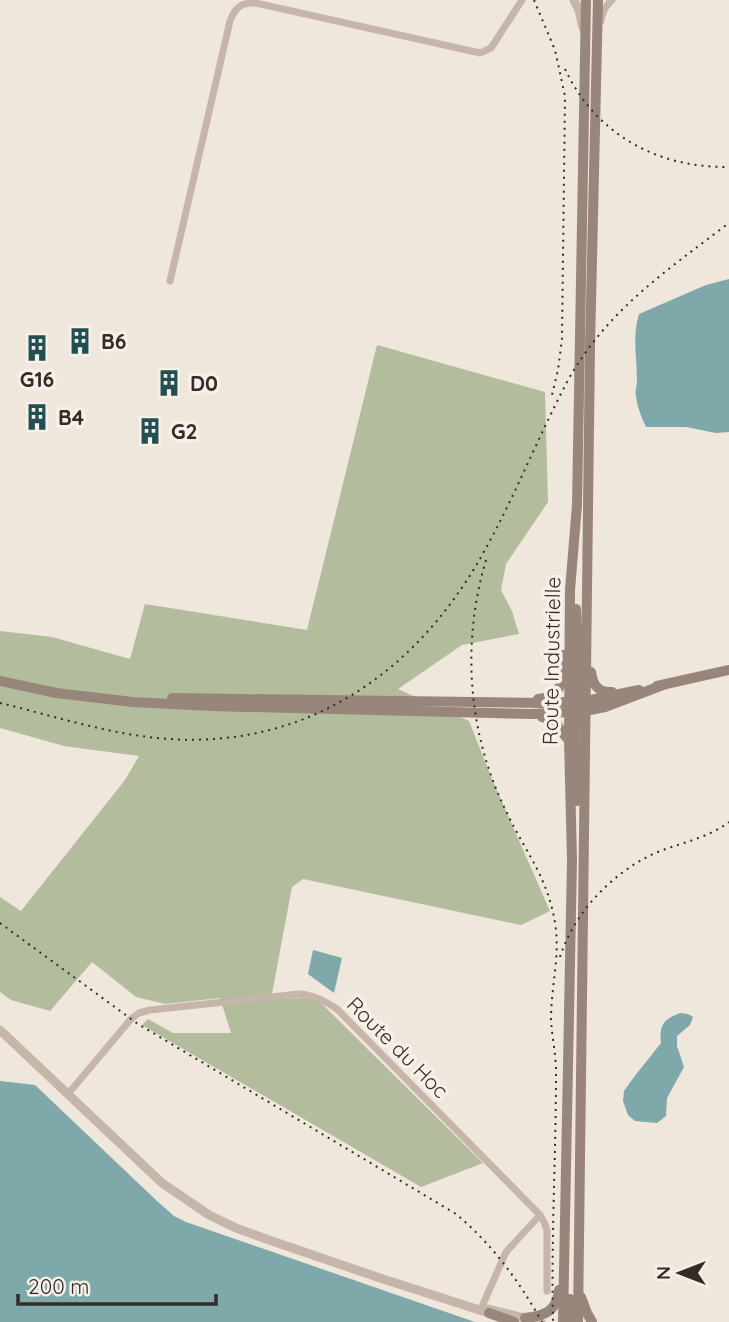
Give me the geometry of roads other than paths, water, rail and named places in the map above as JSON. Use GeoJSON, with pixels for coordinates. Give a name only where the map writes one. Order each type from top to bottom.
{"type":"FeatureCollection","features":[{"type":"Feature","properties":{"kind":"main road","name":"Route Industrielle"},"geometry":{"type":"LineString","coordinates":[[572,567],[578,505],[586,0]]}},
{"type":"Feature","properties":{"kind":"main road","name":"Route Industrielle"},"geometry":{"type":"LineString","coordinates":[[563,1322],[572,860],[569,740],[577,707],[588,603],[590,346],[598,0]]}},
{"type":"Feature","properties":{"kind":"main road"},"geometry":{"type":"LineString","coordinates":[[496,702],[545,698],[559,689],[563,667],[564,609],[572,567]]}},
{"type":"Feature","properties":{"kind":"main road"},"geometry":{"type":"LineString","coordinates":[[572,567],[578,648],[575,757],[578,829],[583,832]]}},
{"type":"Feature","properties":{"kind":"main road"},"geometry":{"type":"LineString","coordinates":[[588,603],[591,615],[592,680],[601,691],[626,692]]}},
{"type":"Feature","properties":{"kind":"main road"},"geometry":{"type":"LineString","coordinates":[[0,681],[77,696],[133,702],[532,714],[577,707],[626,692],[729,670]]}},
{"type":"Feature","properties":{"kind":"main road"},"geometry":{"type":"LineString","coordinates":[[583,798],[589,767],[590,718],[605,707],[663,685]]}},
{"type":"Feature","properties":{"kind":"main road"},"geometry":{"type":"LineString","coordinates":[[77,696],[496,702],[605,707]]}},
{"type":"Feature","properties":{"kind":"main road","name":"Route Industrielle"},"geometry":{"type":"LineString","coordinates":[[576,1322],[579,1285],[583,832],[577,707]]}},
{"type":"Feature","properties":{"kind":"main road"},"geometry":{"type":"LineString","coordinates":[[532,714],[557,723],[569,740]]}},
{"type":"Feature","properties":{"kind":"main road"},"geometry":{"type":"LineString","coordinates":[[483,1310],[518,1321],[547,1314],[557,1302],[561,1105],[569,1041]]}},
{"type":"Feature","properties":{"kind":"main road"},"geometry":{"type":"LineString","coordinates":[[566,1166],[576,1322]]}},
{"type":"Feature","properties":{"kind":"main road"},"geometry":{"type":"LineString","coordinates":[[579,1285],[582,1300],[592,1322]]}},
{"type":"Feature","properties":{"kind":"street"},"geometry":{"type":"LineString","coordinates":[[170,281],[230,21],[236,9],[248,3],[256,4],[480,53],[491,48],[522,0]]}},
{"type":"Feature","properties":{"kind":"street"},"geometry":{"type":"LineString","coordinates":[[574,0],[579,10],[585,40]]}},
{"type":"Feature","properties":{"kind":"street"},"geometry":{"type":"LineString","coordinates":[[598,49],[602,13],[612,0]]}},
{"type":"Feature","properties":{"kind":"street","name":"Route du Hoc"},"geometry":{"type":"LineString","coordinates":[[68,1094],[127,1023],[139,1013],[229,1001],[310,995],[337,1009],[540,1215]]}},
{"type":"Feature","properties":{"kind":"street"},"geometry":{"type":"LineString","coordinates":[[0,1030],[162,1183],[209,1215],[236,1228],[417,1291],[483,1310],[506,1252],[540,1215],[547,1231],[547,1291]]}},
{"type":"Feature","properties":{"kind":"street"},"geometry":{"type":"LineString","coordinates":[[518,1321],[541,1322]]}},
{"type":"Feature","properties":{"kind":"water"},"geometry":{"type":"Polygon","coordinates":[[[729,279],[729,432],[716,433],[686,427],[646,427],[636,394],[635,339],[639,314],[706,285],[729,279]]]}},
{"type":"Feature","properties":{"kind":"water"},"geometry":{"type":"Polygon","coordinates":[[[313,950],[342,958],[334,993],[308,974],[313,950]]]}},
{"type":"Feature","properties":{"kind":"water"},"geometry":{"type":"Polygon","coordinates":[[[680,1013],[693,1017],[690,1025],[677,1036],[677,1046],[684,1067],[667,1098],[666,1116],[657,1123],[635,1121],[628,1115],[623,1101],[624,1091],[661,1043],[663,1024],[680,1013]]]}},
{"type":"Feature","properties":{"kind":"water"},"geometry":{"type":"Polygon","coordinates":[[[0,1081],[35,1085],[174,1216],[475,1322],[0,1322],[0,1081]]]}},
{"type":"Feature","properties":{"kind":"railway"},"geometry":{"type":"LineString","coordinates":[[534,0],[555,50],[565,96],[562,339],[551,399]]}},
{"type":"Feature","properties":{"kind":"railway"},"geometry":{"type":"LineString","coordinates":[[565,69],[594,112],[632,143],[654,154],[678,161],[729,167]]}},
{"type":"Feature","properties":{"kind":"railway"},"geometry":{"type":"LineString","coordinates":[[0,703],[128,734],[170,739],[220,739],[267,731],[311,716],[352,695],[390,668],[424,636],[454,598],[493,536],[567,382],[600,334],[639,294],[729,223]]}},
{"type":"Feature","properties":{"kind":"railway"},"geometry":{"type":"LineString","coordinates":[[486,560],[478,592],[471,656],[477,721],[494,783],[543,882],[556,930],[551,1020],[556,1072],[553,1322]]}},
{"type":"Feature","properties":{"kind":"railway"},"geometry":{"type":"LineString","coordinates":[[560,957],[566,941],[585,910],[596,896],[623,872],[653,854],[702,837],[729,822]]}},
{"type":"Feature","properties":{"kind":"railway"},"geometry":{"type":"LineString","coordinates":[[0,923],[138,1024],[456,1214],[504,1264],[542,1322]]}},
{"type":"Feature","properties":{"kind":"place","name":"B6"},"geometry":{"type":"Point","coordinates":[80,341]}},
{"type":"Feature","properties":{"kind":"place","name":"G16"},"geometry":{"type":"Point","coordinates":[37,348]}},
{"type":"Feature","properties":{"kind":"place","name":"D0"},"geometry":{"type":"Point","coordinates":[169,383]}},
{"type":"Feature","properties":{"kind":"place","name":"B4"},"geometry":{"type":"Point","coordinates":[37,417]}},
{"type":"Feature","properties":{"kind":"place","name":"G2"},"geometry":{"type":"Point","coordinates":[150,431]}}]}
